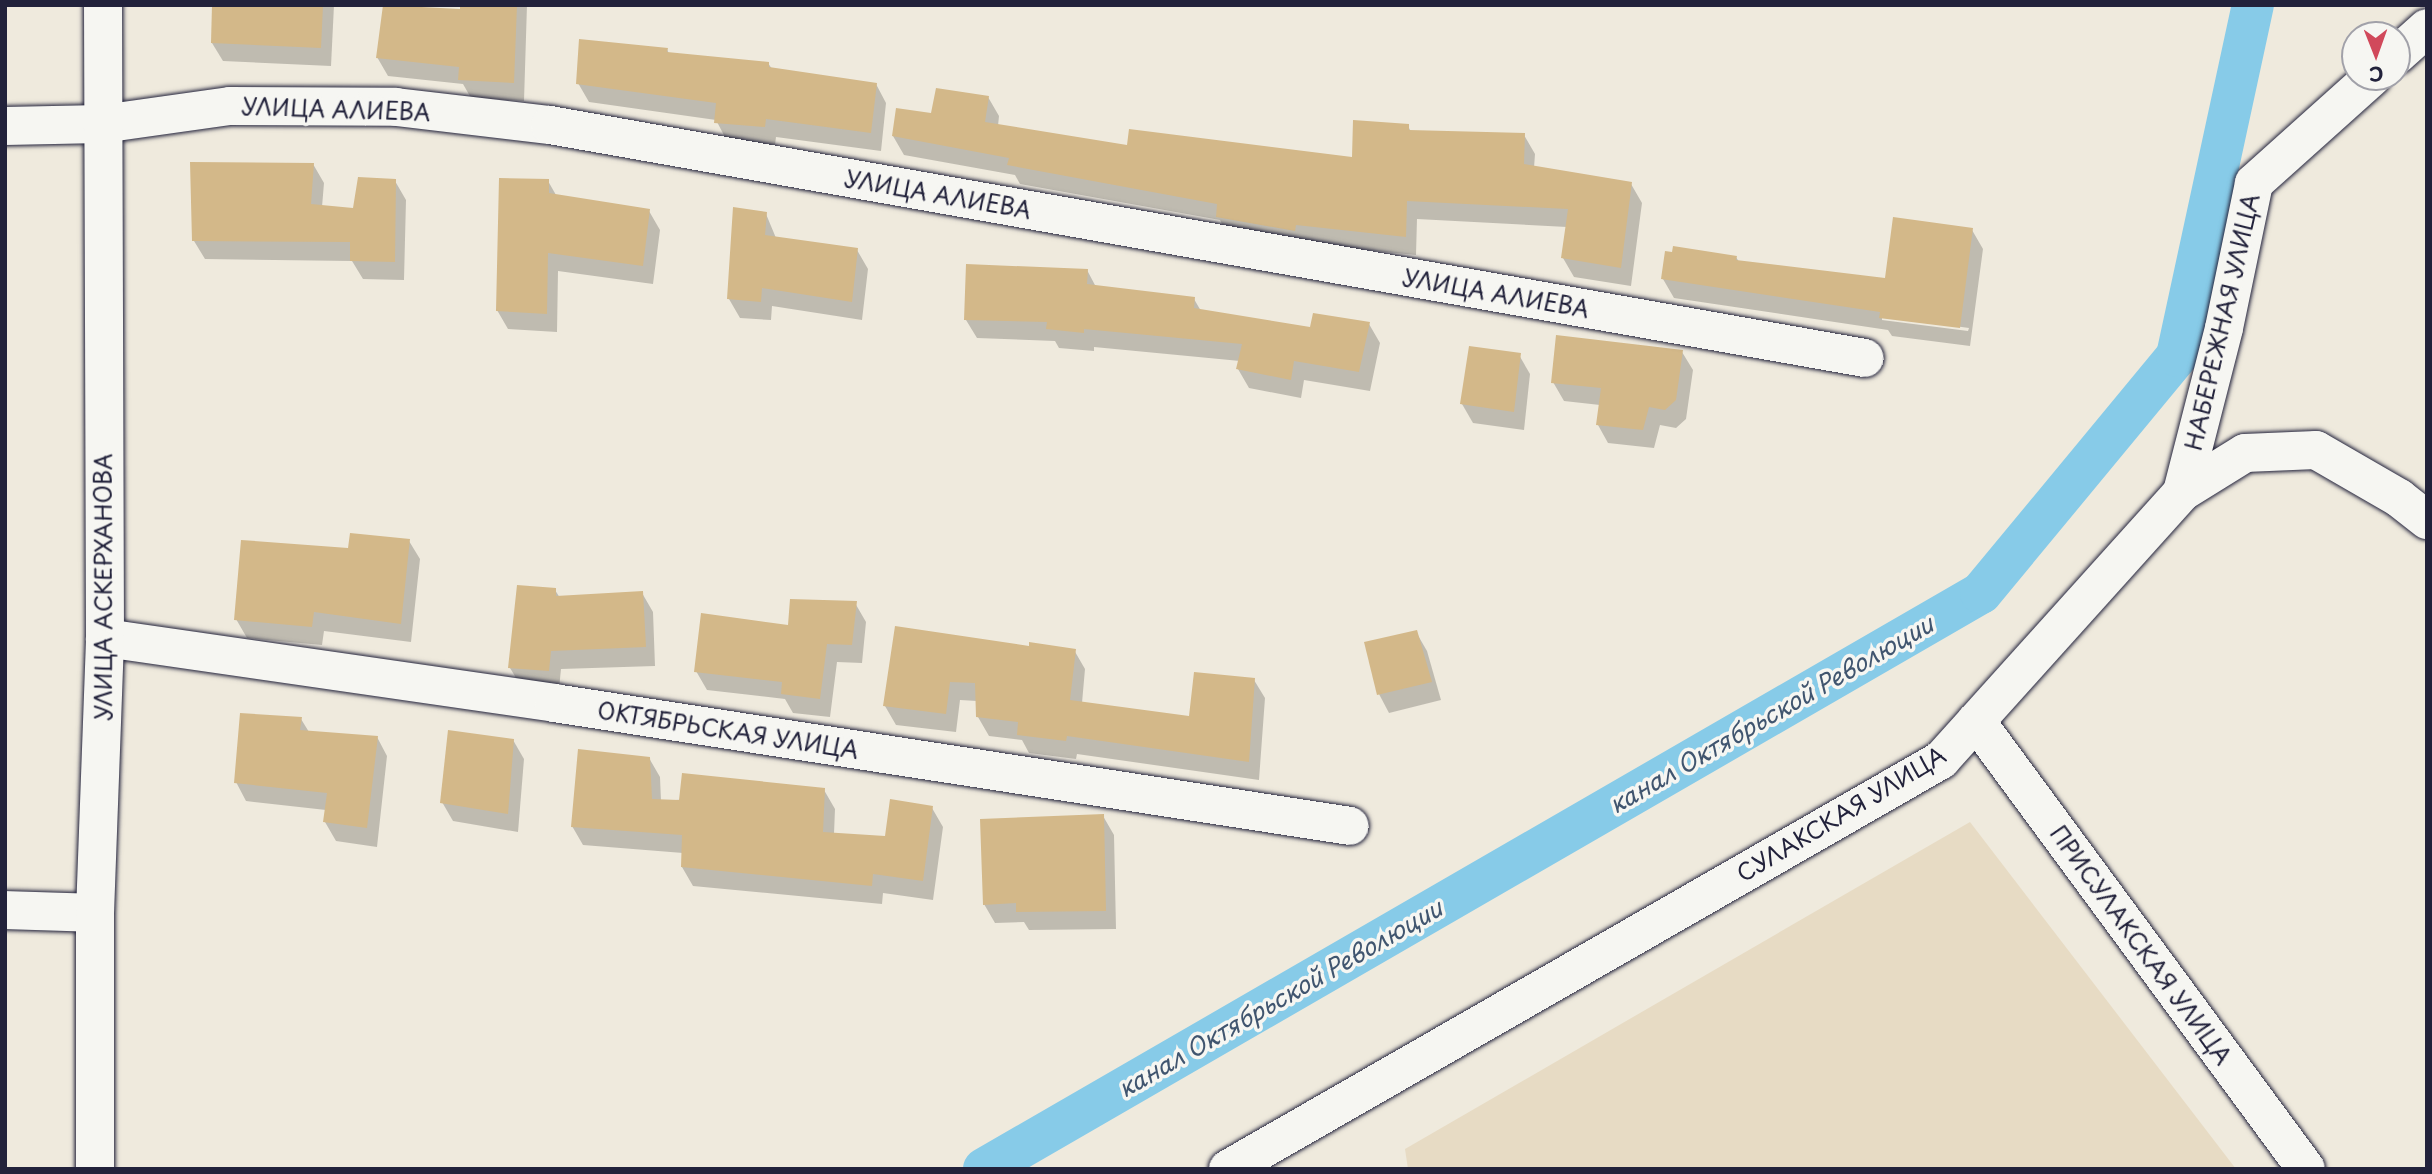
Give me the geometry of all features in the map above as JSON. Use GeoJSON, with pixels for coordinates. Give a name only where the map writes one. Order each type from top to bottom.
{"type":"FeatureCollection","features":[{"type":"Feature","properties":{"kind":"street","name":"УЛИЦА АСКЕРХАНОВА"},"geometry":{"type":"LineString","coordinates":[[95,1169],[95,913],[105,638],[103,5]]}},
{"type":"Feature","properties":{"kind":"street"},"geometry":{"type":"LineString","coordinates":[[2411,42],[2427,28]]}},
{"type":"Feature","properties":{"kind":"street","name":"НАБЕРЕЖНАЯ УЛИЦА"},"geometry":{"type":"LineString","coordinates":[[2182,492],[2224,328],[2254,183],[2356,91]]}},
{"type":"Feature","properties":{"kind":"street","name":"УЛИЦА АЛИЕВА"},"geometry":{"type":"LineString","coordinates":[[5,126],[102,124],[230,106],[396,107],[550,125],[1865,358]]}},
{"type":"Feature","properties":{"kind":"street","name":"СУЛАКСКАЯ УЛИЦА"},"geometry":{"type":"LineString","coordinates":[[1228,1169],[1941,760],[2182,492],[2245,453],[2316,450],[2399,498],[2427,520]]}},
{"type":"Feature","properties":{"kind":"street","name":"ОКТЯБРЬСКАЯ УЛИЦА"},"geometry":{"type":"LineString","coordinates":[[105,638],[554,703],[1350,826]]}},
{"type":"Feature","properties":{"kind":"street","name":"ПРИСУЛАКСКАЯ УЛИЦА"},"geometry":{"type":"LineString","coordinates":[[1976,721],[2306,1169]]}},
{"type":"Feature","properties":{"kind":"street"},"geometry":{"type":"LineString","coordinates":[[5,911],[95,913]]}},
{"type":"Feature","properties":{"kind":"shaded area"},"geometry":{"type":"Polygon","coordinates":[[[1970,822],[2236,1169],[1408,1169],[1405,1149],[1970,822]]]}},
{"type":"Feature","properties":{"kind":"building"},"geometry":{"type":"Polygon","coordinates":[[[212,5],[323,5],[321,48],[211,43],[212,5]]]}},
{"type":"Feature","properties":{"kind":"building"},"geometry":{"type":"Polygon","coordinates":[[[383,5],[460,9],[460,5],[517,5],[514,83],[458,80],[459,67],[376,58],[383,5]]]}},
{"type":"Feature","properties":{"kind":"building"},"geometry":{"type":"Polygon","coordinates":[[[579,39],[668,48],[667,52],[769,62],[769,67],[877,83],[871,133],[766,119],[765,127],[714,123],[716,103],[576,84],[579,39]]]}},
{"type":"Feature","properties":{"kind":"building"},"geometry":{"type":"Polygon","coordinates":[[[936,88],[989,96],[985,122],[1127,145],[1129,129],[1352,157],[1353,120],[1409,124],[1409,130],[1525,133],[1524,164],[1632,182],[1621,268],[1561,258],[1568,209],[1407,201],[1406,237],[1296,225],[1295,231],[1216,217],[1217,204],[1007,165],[1009,158],[892,136],[896,108],[931,113],[936,88]]]}},
{"type":"Feature","properties":{"kind":"building"},"geometry":{"type":"Polygon","coordinates":[[[190,162],[314,163],[311,204],[353,208],[358,177],[396,179],[395,262],[350,261],[350,242],[192,241],[190,162]]]}},
{"type":"Feature","properties":{"kind":"building"},"geometry":{"type":"Polygon","coordinates":[[[499,178],[549,179],[549,193],[650,209],[643,266],[548,253],[547,314],[496,311],[499,178]]]}},
{"type":"Feature","properties":{"kind":"building"},"geometry":{"type":"Polygon","coordinates":[[[733,207],[767,212],[765,235],[858,248],[852,302],[762,288],[761,302],[727,299],[733,207]]]}},
{"type":"Feature","properties":{"kind":"building"},"geometry":{"type":"Polygon","coordinates":[[[1893,217],[1973,228],[1960,328],[1879,318],[1880,312],[1661,279],[1665,251],[1672,252],[1673,246],[1737,256],[1736,260],[1885,278],[1893,217]]]}},
{"type":"Feature","properties":{"kind":"building"},"geometry":{"type":"Polygon","coordinates":[[[966,264],[1088,269],[1087,284],[1195,297],[1194,308],[1310,327],[1313,313],[1370,322],[1359,372],[1294,361],[1291,380],[1236,369],[1242,344],[1084,329],[1084,333],[1046,329],[1047,322],[964,320],[966,264]]]}},
{"type":"Feature","properties":{"kind":"building"},"geometry":{"type":"Polygon","coordinates":[[[1556,335],[1683,350],[1676,400],[1665,410],[1649,407],[1643,430],[1596,425],[1601,388],[1551,383],[1556,335]]]}},
{"type":"Feature","properties":{"kind":"building"},"geometry":{"type":"Polygon","coordinates":[[[1469,346],[1521,353],[1514,412],[1460,404],[1469,346]]]}},
{"type":"Feature","properties":{"kind":"building"},"geometry":{"type":"Polygon","coordinates":[[[350,533],[410,539],[401,624],[314,612],[312,627],[234,620],[241,540],[348,548],[350,533]]]}},
{"type":"Feature","properties":{"kind":"building"},"geometry":{"type":"Polygon","coordinates":[[[517,585],[556,588],[556,596],[643,591],[646,647],[551,651],[549,671],[508,668],[517,585]]]}},
{"type":"Feature","properties":{"kind":"building"},"geometry":{"type":"Polygon","coordinates":[[[790,599],[857,601],[852,645],[827,644],[820,699],[781,694],[782,682],[694,672],[701,613],[788,625],[790,599]]]}},
{"type":"Feature","properties":{"kind":"building"},"geometry":{"type":"Polygon","coordinates":[[[895,626],[1029,646],[1029,642],[1076,649],[1070,700],[1189,716],[1194,672],[1255,678],[1249,762],[1067,736],[1066,741],[1017,735],[1018,722],[976,717],[975,683],[950,682],[946,714],[883,706],[895,626]]]}},
{"type":"Feature","properties":{"kind":"building"},"geometry":{"type":"Polygon","coordinates":[[[1417,630],[1432,682],[1377,695],[1364,642],[1417,630]]]}},
{"type":"Feature","properties":{"kind":"building"},"geometry":{"type":"Polygon","coordinates":[[[240,713],[302,717],[300,730],[378,736],[367,828],[323,822],[327,793],[234,783],[240,713]]]}},
{"type":"Feature","properties":{"kind":"building"},"geometry":{"type":"Polygon","coordinates":[[[448,730],[514,739],[508,814],[440,803],[448,730]]]}},
{"type":"Feature","properties":{"kind":"building"},"geometry":{"type":"Polygon","coordinates":[[[578,749],[650,757],[652,799],[679,800],[682,773],[825,788],[823,832],[885,836],[890,799],[933,806],[923,881],[873,874],[872,886],[681,867],[682,835],[571,827],[578,749]]]}},
{"type":"Feature","properties":{"kind":"building"},"geometry":{"type":"Polygon","coordinates":[[[1104,814],[1106,911],[1016,912],[1016,903],[983,905],[980,819],[1104,814]]]}},
{"type":"Feature","properties":{"kind":"waterway","name":"канал Октябрьской Революции"},"geometry":{"type":"LineString","coordinates":[[984,1169],[1981,593],[2177,356],[2253,5]]}}]}
